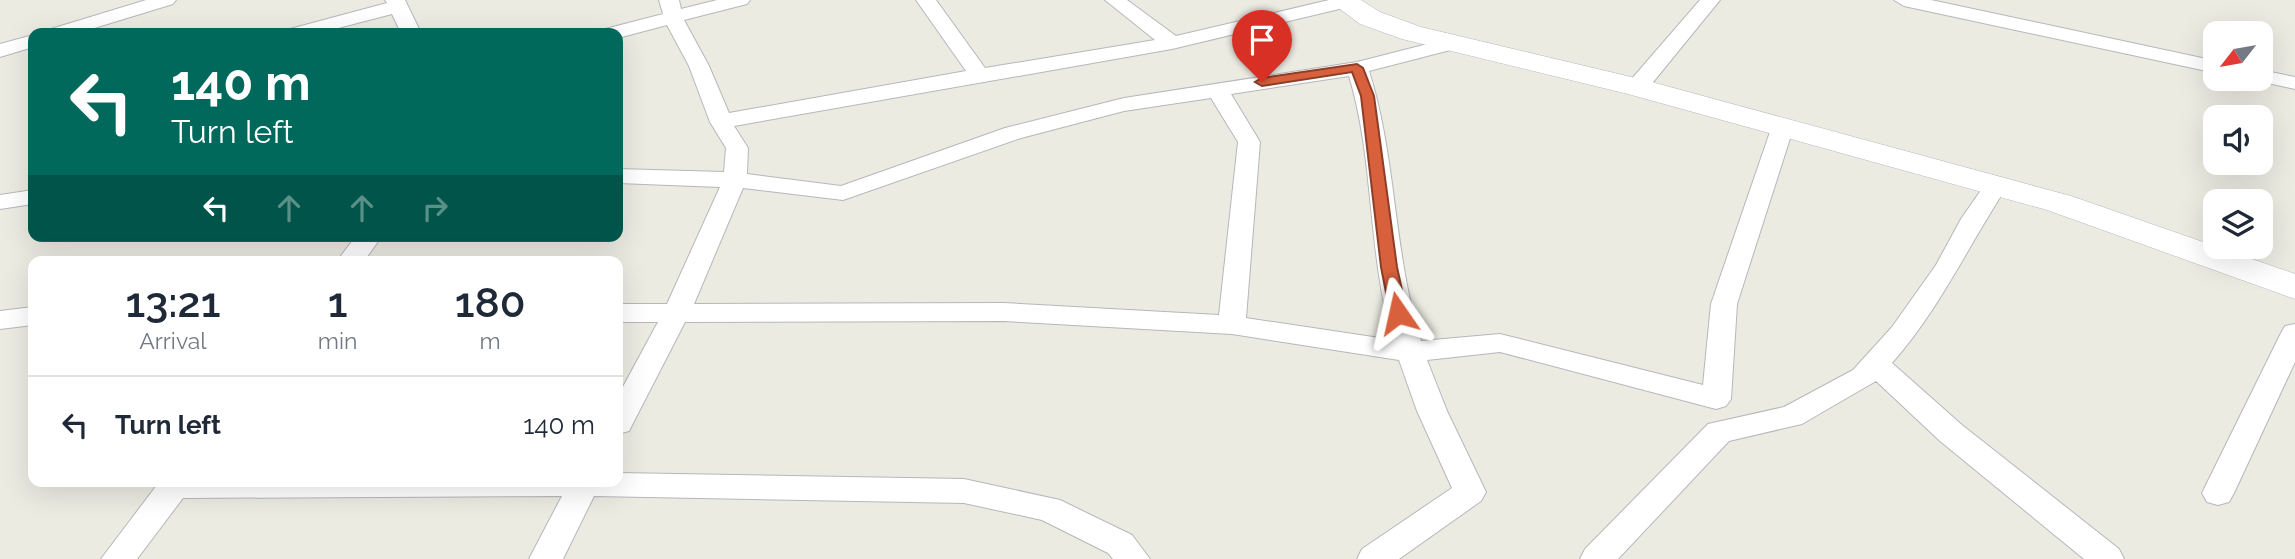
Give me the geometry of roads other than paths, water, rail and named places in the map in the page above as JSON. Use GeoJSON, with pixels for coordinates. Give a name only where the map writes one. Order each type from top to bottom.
{"type":"FeatureCollection","features":[{"type":"Feature","properties":{"kind":"street"},"geometry":{"type":"LineString","coordinates":[[74,28],[166,0]]}},
{"type":"Feature","properties":{"kind":"street"},"geometry":{"type":"LineString","coordinates":[[623,29],[671,9],[740,0]]}},
{"type":"Feature","properties":{"kind":"street"},"geometry":{"type":"LineString","coordinates":[[926,0],[979,75]]}},
{"type":"Feature","properties":{"kind":"street"},"geometry":{"type":"LineString","coordinates":[[1115,0],[1172,43]]}},
{"type":"Feature","properties":{"kind":"street"},"geometry":{"type":"LineString","coordinates":[[1637,87],[1710,0]]}},
{"type":"Feature","properties":{"kind":"street"},"geometry":{"type":"LineString","coordinates":[[1905,0],[2203,64]]}},
{"type":"Feature","properties":{"kind":"street"},"geometry":{"type":"LineString","coordinates":[[721,122],[772,110],[1172,43],[1343,1],[1370,18],[1455,43],[1637,87],[2059,203],[2295,287]]}},
{"type":"Feature","properties":{"kind":"street"},"geometry":{"type":"LineString","coordinates":[[314,28],[397,3],[409,28]]}},
{"type":"Feature","properties":{"kind":"street"},"geometry":{"type":"LineString","coordinates":[[623,414],[676,314],[735,180],[737,148],[721,122],[699,66],[671,9]]}},
{"type":"Feature","properties":{"kind":"street"},"geometry":{"type":"LineString","coordinates":[[0,51],[28,43]]}},
{"type":"Feature","properties":{"kind":"street"},"geometry":{"type":"LineString","coordinates":[[623,176],[735,180],[843,193],[1013,133],[1124,105],[1357,68],[1455,43]]}},
{"type":"Feature","properties":{"kind":"street"},"geometry":{"type":"LineString","coordinates":[[1357,68],[1367,96],[1389,267],[1409,352],[1434,423],[1470,492],[1374,559]]}},
{"type":"Feature","properties":{"kind":"street"},"geometry":{"type":"LineString","coordinates":[[2273,78],[2295,83]]}},
{"type":"Feature","properties":{"kind":"street"},"geometry":{"type":"LineString","coordinates":[[1217,89],[1249,142],[1232,325]]}},
{"type":"Feature","properties":{"kind":"street"},"geometry":{"type":"LineString","coordinates":[[623,313],[1004,312],[1232,325],[1409,352],[1500,343],[1716,399],[1724,304],[1783,126]]}},
{"type":"Feature","properties":{"kind":"street"},"geometry":{"type":"LineString","coordinates":[[1597,559],[1719,432],[1791,416],[1863,377],[1902,334],[1948,267],[1973,219],[1996,185]]}},
{"type":"Feature","properties":{"kind":"street"},"geometry":{"type":"LineString","coordinates":[[0,202],[28,198]]}},
{"type":"Feature","properties":{"kind":"street"},"geometry":{"type":"LineString","coordinates":[[354,256],[365,242]]}},
{"type":"Feature","properties":{"kind":"street"},"geometry":{"type":"LineString","coordinates":[[0,320],[28,317]]}},
{"type":"Feature","properties":{"kind":"street"},"geometry":{"type":"LineString","coordinates":[[2218,493],[2295,333]]}},
{"type":"Feature","properties":{"kind":"street"},"geometry":{"type":"LineString","coordinates":[[1875,363],[1951,433],[2107,559]]}},
{"type":"Feature","properties":{"kind":"street"},"geometry":{"type":"LineString","coordinates":[[623,484],[964,491],[1049,509],[1121,544],[1133,559]]}},
{"type":"Feature","properties":{"kind":"street"},"geometry":{"type":"LineString","coordinates":[[118,559],[174,487]]}},
{"type":"Feature","properties":{"kind":"street"},"geometry":{"type":"LineString","coordinates":[[546,559],[584,487]]}}]}
